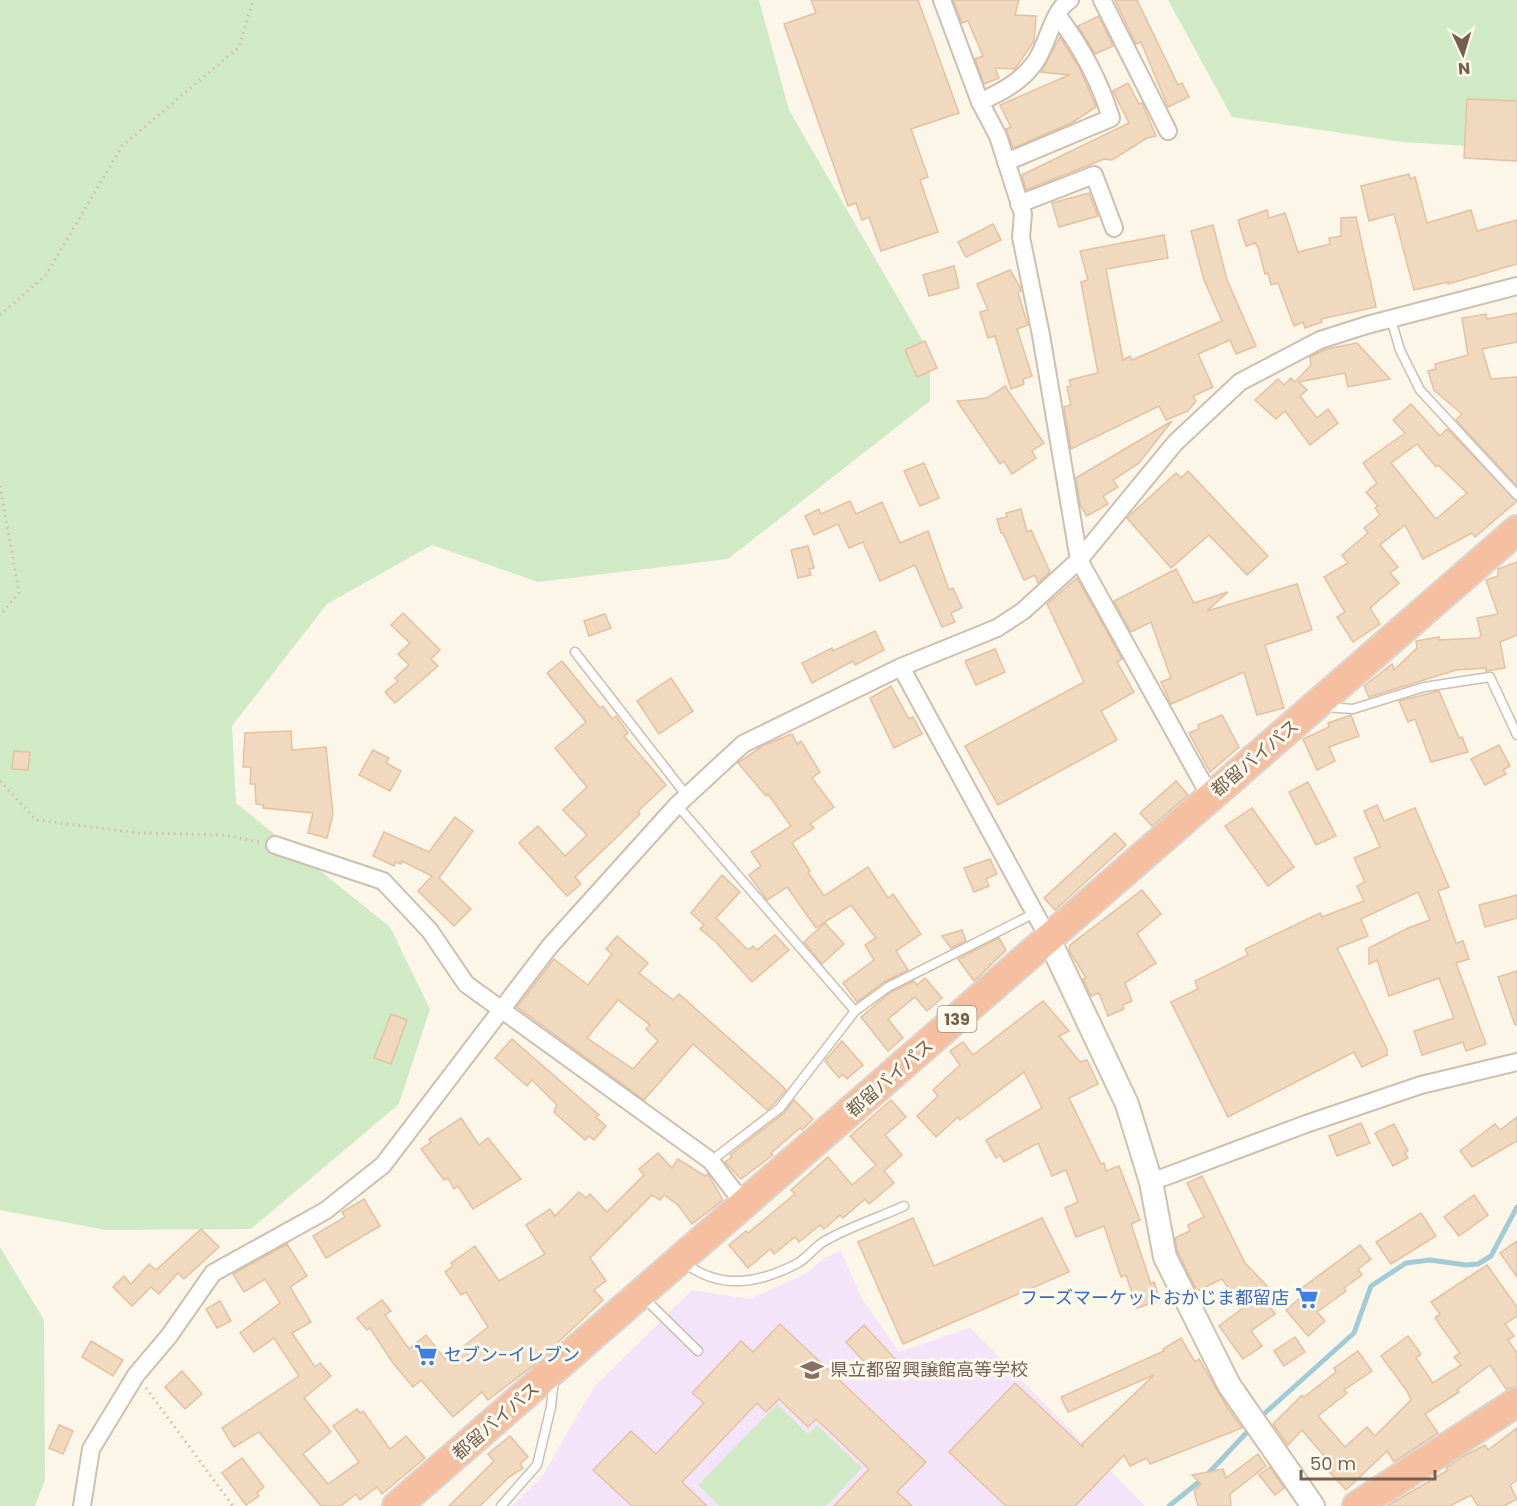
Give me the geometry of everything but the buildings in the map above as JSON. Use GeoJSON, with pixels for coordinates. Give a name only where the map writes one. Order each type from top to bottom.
{"type":"FeatureCollection","features":[{"type":"Feature","properties":{"kind":"highway","name":"都留バイパス"},"geometry":{"type":"LineString","coordinates":[[397,1506],[1517,530]]}},
{"type":"Feature","properties":{"kind":"highway"},"geometry":{"type":"LineString","coordinates":[[1357,1506],[1517,1402]]}},
{"type":"Feature","properties":{"kind":"street"},"geometry":{"type":"LineString","coordinates":[[942,0],[980,102],[998,136],[1023,214],[1021,237],[1043,346],[1078,560],[1210,796]]}},
{"type":"Feature","properties":{"kind":"street"},"geometry":{"type":"LineString","coordinates":[[980,102],[1012,87],[1035,64],[1065,3],[1070,0]]}},
{"type":"Feature","properties":{"kind":"street"},"geometry":{"type":"LineString","coordinates":[[1102,0],[1168,131]]}},
{"type":"Feature","properties":{"kind":"street"},"geometry":{"type":"LineString","coordinates":[[1006,162],[1111,117],[1105,97],[1082,48],[1058,16]]}},
{"type":"Feature","properties":{"kind":"street"},"geometry":{"type":"LineString","coordinates":[[1020,204],[1094,175],[1114,228]]}},
{"type":"Feature","properties":{"kind":"street"},"geometry":{"type":"LineString","coordinates":[[82,1506],[91,1449],[136,1375],[169,1336],[213,1273],[325,1212],[382,1165],[550,946],[682,801],[743,744],[901,667],[997,628],[1023,611],[1078,560],[1175,442],[1240,382],[1320,340],[1517,286]]}},
{"type":"Feature","properties":{"kind":"street"},"geometry":{"type":"LineString","coordinates":[[901,667],[1049,939],[1127,1104],[1151,1182],[1165,1257],[1188,1305],[1229,1385],[1313,1506]]}},
{"type":"Feature","properties":{"kind":"street"},"geometry":{"type":"LineString","coordinates":[[275,845],[383,881],[430,932],[466,984],[500,1012],[711,1161],[743,1203]]}},
{"type":"Feature","properties":{"kind":"street"},"geometry":{"type":"LineString","coordinates":[[1151,1182],[1306,1124],[1421,1085],[1517,1062]]}},
{"type":"Feature","properties":{"kind":"lane"},"geometry":{"type":"LineString","coordinates":[[1391,319],[1400,350],[1420,390],[1517,495]]}},
{"type":"Feature","properties":{"kind":"lane"},"geometry":{"type":"LineString","coordinates":[[575,652],[682,801],[855,1011]]}},
{"type":"Feature","properties":{"kind":"lane"},"geometry":{"type":"LineString","coordinates":[[1317,706],[1353,709],[1424,687],[1490,677],[1517,735]]}},
{"type":"Feature","properties":{"kind":"lane"},"geometry":{"type":"LineString","coordinates":[[711,1161],[780,1108],[855,1011],[888,987],[1035,913]]}},
{"type":"Feature","properties":{"kind":"lane"},"geometry":{"type":"LineString","coordinates":[[680,1259],[696,1272],[740,1283],[799,1263],[823,1242],[904,1206]]}},
{"type":"Feature","properties":{"kind":"lane"},"geometry":{"type":"LineString","coordinates":[[640,1294],[698,1351]]}},
{"type":"Feature","properties":{"kind":"lane"},"geometry":{"type":"LineString","coordinates":[[501,1506],[537,1465],[551,1407],[555,1369]]}},
{"type":"Feature","properties":{"kind":"path"},"geometry":{"type":"LineString","coordinates":[[0,315],[46,276],[122,146],[239,47],[253,0]]}},
{"type":"Feature","properties":{"kind":"path"},"geometry":{"type":"LineString","coordinates":[[0,486],[19,593],[0,615]]}},
{"type":"Feature","properties":{"kind":"path"},"geometry":{"type":"LineString","coordinates":[[0,781],[36,820],[139,833],[225,835],[275,845]]}},
{"type":"Feature","properties":{"kind":"path"},"geometry":{"type":"LineString","coordinates":[[136,1375],[233,1506]]}},
{"type":"Feature","properties":{"kind":"shaded area","name":"県立都留興譲館高等学校"},"geometry":{"type":"Polygon","coordinates":[[[841,1251],[861,1297],[899,1352],[970,1328],[1145,1506],[512,1506],[543,1475],[594,1387],[692,1290],[750,1299],[807,1273],[824,1258],[841,1251]]]}},
{"type":"Feature","properties":{"kind":"green space"},"geometry":{"type":"Polygon","coordinates":[[[0,0],[759,0],[789,110],[930,353],[930,401],[728,559],[538,582],[432,545],[327,604],[232,726],[236,803],[390,927],[430,1009],[399,1104],[251,1229],[106,1230],[0,1210],[0,0]]]}},
{"type":"Feature","properties":{"kind":"green space"},"geometry":{"type":"Polygon","coordinates":[[[1168,0],[1517,0],[1517,149],[1402,142],[1232,117],[1168,0]]]}},
{"type":"Feature","properties":{"kind":"green space"},"geometry":{"type":"Polygon","coordinates":[[[0,1247],[44,1320],[45,1480],[35,1506],[0,1506],[0,1247]]]}},
{"type":"Feature","properties":{"kind":"green space"},"geometry":{"type":"Polygon","coordinates":[[[777,1404],[808,1434],[817,1425],[862,1468],[826,1506],[719,1506],[698,1485],[777,1404]]]}},
{"type":"Feature","properties":{"kind":"waterway"},"geometry":{"type":"LineString","coordinates":[[1265,1413],[1354,1333],[1371,1286],[1406,1263],[1430,1260],[1466,1265],[1478,1264],[1491,1256],[1517,1207]]}},
{"type":"Feature","properties":{"kind":"waterway"},"geometry":{"type":"LineString","coordinates":[[1169,1506],[1205,1477],[1249,1430]]}},
{"type":"Feature","properties":{"kind":"place","name":"フーズマーケットおかじま都留店"},"geometry":{"type":"Point","coordinates":[1307,1298]}},
{"type":"Feature","properties":{"kind":"place","name":"セブン-イレブン"},"geometry":{"type":"Point","coordinates":[426,1355]}},
{"type":"Feature","properties":{"kind":"place","name":"県立都留興譲館高等学校"},"geometry":{"type":"Point","coordinates":[812,1370]}}]}
